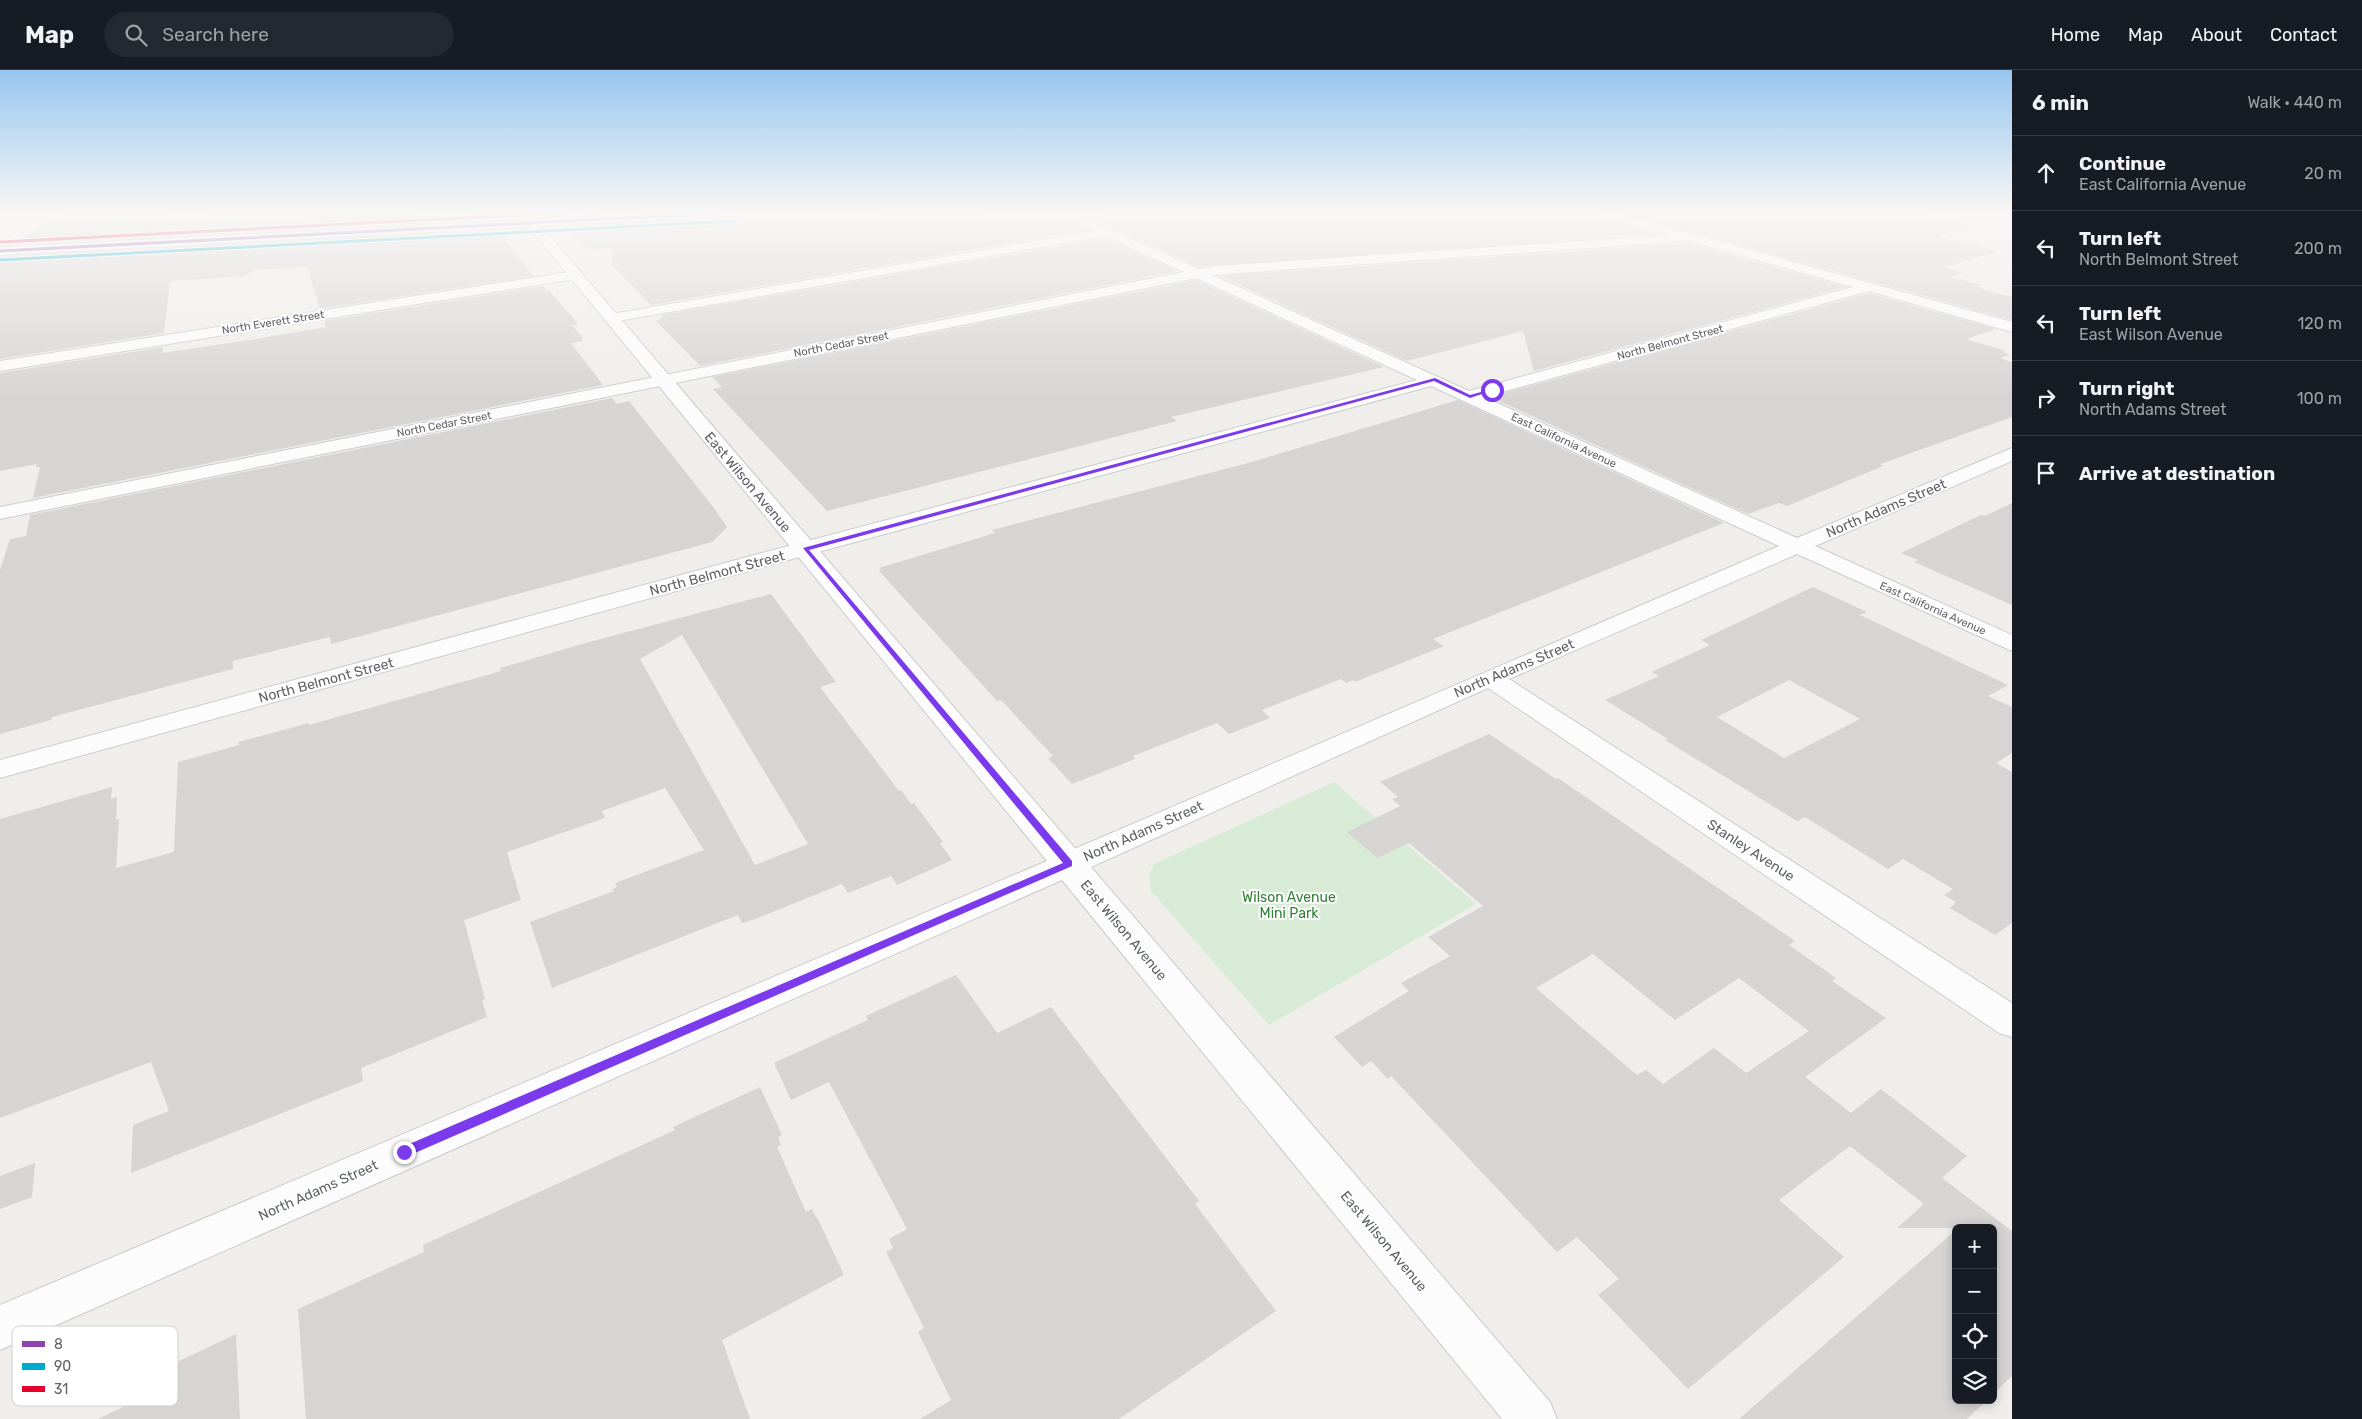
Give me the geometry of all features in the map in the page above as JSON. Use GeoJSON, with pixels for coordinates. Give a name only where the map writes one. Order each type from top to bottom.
{"type":"FeatureCollection","features":[{"type":"Feature","properties":{"kind":"street","name":"North Everett Street"},"geometry":{"type":"LineString","coordinates":[[0,366],[570,275]]}},
{"type":"Feature","properties":{"kind":"street","name":"East Wilson Avenue"},"geometry":{"type":"LineString","coordinates":[[577,275],[1533,1419]]}},
{"type":"Feature","properties":{"kind":"street"},"geometry":{"type":"LineString","coordinates":[[612,318],[859,275]]}},
{"type":"Feature","properties":{"kind":"street","name":"North Cedar Street"},"geometry":{"type":"LineString","coordinates":[[0,513],[1186,275]]}},
{"type":"Feature","properties":{"kind":"street","name":"East California Avenue"},"geometry":{"type":"LineString","coordinates":[[1200,275],[2012,644]]}},
{"type":"Feature","properties":{"kind":"street"},"geometry":{"type":"LineString","coordinates":[[1827,275],[2012,327]]}},
{"type":"Feature","properties":{"kind":"street","name":"North Belmont Street"},"geometry":{"type":"LineString","coordinates":[[1470,396],[1870,287]]}},
{"type":"Feature","properties":{"kind":"street","name":"North Belmont Street"},"geometry":{"type":"LineString","coordinates":[[0,769],[805,549],[1435,380]]}},
{"type":"Feature","properties":{"kind":"street","name":"North Adams Street"},"geometry":{"type":"LineString","coordinates":[[0,1328],[1069,864],[1490,678],[2012,454]]}},
{"type":"Feature","properties":{"kind":"street","name":"Stanley Avenue"},"geometry":{"type":"LineString","coordinates":[[1490,678],[2012,1022]]}},
{"type":"Feature","properties":{"kind":"green space","name":"Wilson Avenue Mini Park"},"geometry":{"type":"Polygon","coordinates":[[[1334,782],[1476,904],[1269,1025],[1151,891],[1149,876],[1154,864],[1334,782]]]}},
{"type":"Feature","properties":{"kind":"building"},"geometry":{"type":"Polygon","coordinates":[[[0,275],[247,275],[170,281],[164,333],[0,359],[0,275]]]}},
{"type":"Feature","properties":{"kind":"building"},"geometry":{"type":"Polygon","coordinates":[[[309,275],[534,276],[320,309],[309,275]]]}},
{"type":"Feature","properties":{"kind":"building"},"geometry":{"type":"Polygon","coordinates":[[[622,275],[826,275],[651,305],[622,275]]]}},
{"type":"Feature","properties":{"kind":"building"},"geometry":{"type":"Polygon","coordinates":[[[892,275],[1158,275],[700,366],[656,321],[663,317],[661,315],[892,275]]]}},
{"type":"Feature","properties":{"kind":"building"},"geometry":{"type":"Polygon","coordinates":[[[1803,275],[1846,287],[1534,371],[1523,331],[1407,361],[1220,276],[1803,275]]]}},
{"type":"Feature","properties":{"kind":"building"},"geometry":{"type":"Polygon","coordinates":[[[1848,275],[1957,275],[1949,277],[1981,285],[1977,287],[2012,297],[2012,320],[1848,275]]]}},
{"type":"Feature","properties":{"kind":"building"},"geometry":{"type":"Polygon","coordinates":[[[1196,280],[1384,367],[1171,417],[1177,421],[827,511],[713,389],[722,387],[712,377],[1196,280]]]}},
{"type":"Feature","properties":{"kind":"building"},"geometry":{"type":"Polygon","coordinates":[[[543,286],[547,291],[550,291],[578,324],[572,325],[583,338],[581,338],[583,341],[571,343],[603,385],[33,498],[40,467],[36,467],[37,464],[0,471],[0,373],[163,347],[162,353],[262,338],[326,327],[324,321],[543,286]]]}},
{"type":"Feature","properties":{"kind":"building"},"geometry":{"type":"Polygon","coordinates":[[[1869,293],[1996,329],[1966,339],[2006,351],[2002,352],[2010,355],[2000,358],[2012,362],[2012,417],[1880,464],[1883,466],[1787,506],[1779,503],[1748,514],[1490,397],[1869,293]]]}},
{"type":"Feature","properties":{"kind":"building"},"geometry":{"type":"Polygon","coordinates":[[[612,398],[617,404],[629,401],[714,508],[727,527],[712,542],[331,644],[330,637],[233,661],[233,669],[52,717],[51,720],[0,734],[0,570],[10,539],[26,536],[30,515],[612,398]]]}},
{"type":"Feature","properties":{"kind":"building"},"geometry":{"type":"Polygon","coordinates":[[[1458,400],[1724,523],[1433,639],[1444,646],[1355,682],[1353,680],[1346,683],[1341,679],[1262,710],[1270,718],[1229,734],[1217,723],[1133,756],[1135,759],[1072,784],[1048,758],[1053,756],[1001,700],[997,701],[879,571],[881,570],[879,568],[995,533],[992,530],[1248,463],[1458,400]]]}},
{"type":"Feature","properties":{"kind":"building"},"geometry":{"type":"Polygon","coordinates":[[[2012,503],[2012,605],[1914,562],[1918,560],[1901,553],[1981,515],[1985,516],[2012,503]]]}},
{"type":"Feature","properties":{"kind":"building"},"geometry":{"type":"Polygon","coordinates":[[[1813,587],[1867,612],[1860,615],[2008,685],[1988,696],[2012,707],[2012,753],[1996,763],[2012,772],[2012,923],[1995,935],[1950,908],[1956,902],[1944,895],[1953,889],[1903,859],[1888,869],[1805,817],[1797,821],[1665,740],[1668,739],[1605,700],[1659,676],[1652,672],[1710,645],[1701,640],[1813,587]],[[1789,680],[1717,717],[1784,758],[1860,719],[1789,680]]]}},
{"type":"Feature","properties":{"kind":"building"},"geometry":{"type":"Polygon","coordinates":[[[771,594],[836,682],[820,687],[899,791],[901,790],[911,804],[914,803],[943,842],[940,843],[952,860],[897,885],[891,876],[848,893],[842,884],[742,923],[738,915],[552,988],[530,922],[614,891],[613,889],[617,887],[615,883],[704,850],[665,788],[602,811],[605,818],[507,852],[521,900],[464,920],[485,999],[482,1000],[487,1017],[361,1068],[363,1081],[131,1173],[133,1125],[169,1111],[151,1062],[0,1118],[0,819],[112,787],[111,799],[117,797],[116,820],[119,819],[116,868],[174,852],[178,762],[239,745],[238,742],[309,723],[309,725],[501,671],[500,668],[589,642],[771,594]],[[682,635],[640,659],[755,865],[808,844],[682,635]]]}},
{"type":"Feature","properties":{"kind":"building"},"geometry":{"type":"Polygon","coordinates":[[[1489,734],[1556,779],[1558,778],[1795,941],[1789,945],[1836,978],[1832,981],[1886,1018],[1805,1077],[1851,1113],[1881,1089],[1967,1156],[1942,1178],[2012,1231],[2012,1376],[1997,1390],[1997,1224],[1952,1224],[1952,1228],[1897,1228],[1924,1204],[1850,1146],[1779,1200],[1844,1257],[1688,1389],[1598,1295],[1619,1279],[1577,1237],[1557,1252],[1391,1076],[1388,1079],[1371,1061],[1362,1067],[1334,1037],[1409,991],[1401,983],[1450,956],[1428,937],[1483,906],[1409,843],[1377,858],[1347,832],[1400,806],[1392,799],[1398,797],[1380,782],[1489,734]],[[1593,954],[1536,988],[1637,1075],[1646,1070],[1663,1084],[1714,1048],[1746,1073],[1809,1031],[1739,978],[1675,1020],[1593,954]]]}},
{"type":"Feature","properties":{"kind":"building"},"geometry":{"type":"Polygon","coordinates":[[[956,975],[997,1033],[1051,1007],[1199,1201],[1195,1204],[1276,1311],[1119,1419],[920,1419],[951,1400],[918,1332],[924,1328],[886,1252],[893,1248],[889,1239],[907,1229],[829,1082],[791,1100],[774,1063],[868,1020],[866,1016],[956,975]]]}},
{"type":"Feature","properties":{"kind":"building"},"geometry":{"type":"Polygon","coordinates":[[[760,1087],[782,1135],[778,1137],[781,1145],[777,1147],[806,1212],[812,1209],[817,1217],[844,1275],[722,1340],[750,1419],[306,1419],[298,1309],[424,1252],[423,1245],[675,1130],[673,1127],[760,1087]]]}},
{"type":"Feature","properties":{"kind":"building"},"geometry":{"type":"Polygon","coordinates":[[[35,1163],[32,1197],[0,1209],[0,1176],[35,1163]]]}},
{"type":"Feature","properties":{"kind":"building"},"geometry":{"type":"Polygon","coordinates":[[[1952,1233],[1952,1404],[1983,1404],[1967,1419],[1739,1419],[1952,1233]]]}},
{"type":"Feature","properties":{"kind":"building"},"geometry":{"type":"Polygon","coordinates":[[[236,1334],[240,1419],[98,1419],[125,1406],[178,1406],[178,1362],[236,1334]]]}},
{"type":"Feature","properties":{"kind":"route"},"geometry":{"type":"LineString","coordinates":[[404,1152],[1069,864],[805,549],[1435,380],[1470,396],[1492,390]]}}]}
